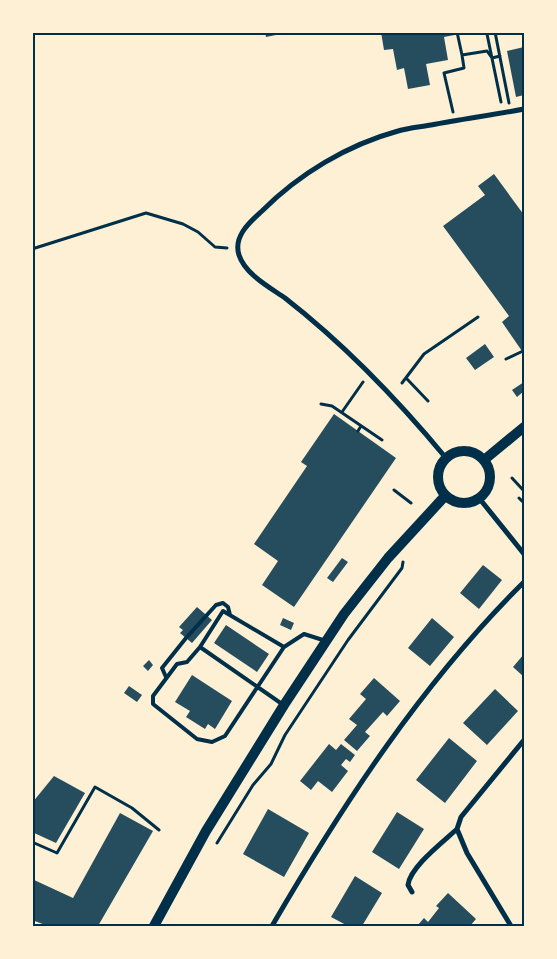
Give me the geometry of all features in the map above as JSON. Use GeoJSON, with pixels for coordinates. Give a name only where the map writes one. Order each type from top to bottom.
{"type":"FeatureCollection","features":[{"type":"Feature","properties":{"kind":"main road"},"geometry":{"type":"LineString","coordinates":[[484,460],[524,427]]}},
{"type":"Feature","properties":{"kind":"main road"},"geometry":{"type":"LineString","coordinates":[[470,451],[484,460],[489,468],[490,476],[486,492],[480,498],[473,502],[458,503],[445,496],[441,490],[438,477],[441,464],[446,458],[453,453],[470,451]]}},
{"type":"Feature","properties":{"kind":"main road"},"geometry":{"type":"LineString","coordinates":[[154,926],[206,831],[284,705],[344,614],[388,558],[445,496]]}},
{"type":"Feature","properties":{"kind":"street"},"geometry":{"type":"LineString","coordinates":[[446,458],[369,374],[315,323],[247,270],[239,255],[238,241],[246,227],[273,200],[308,173],[352,147],[398,131],[524,109]]}},
{"type":"Feature","properties":{"kind":"street"},"geometry":{"type":"LineString","coordinates":[[480,498],[524,554]]}},
{"type":"Feature","properties":{"kind":"street"},"geometry":{"type":"LineString","coordinates":[[272,926],[314,855],[396,732],[464,648],[524,582]]}},
{"type":"Feature","properties":{"kind":"street"},"geometry":{"type":"LineString","coordinates":[[412,892],[408,886],[409,880],[421,864],[456,829],[461,817],[524,740]]}},
{"type":"Feature","properties":{"kind":"street"},"geometry":{"type":"LineString","coordinates":[[456,829],[467,853],[511,926]]}},
{"type":"Feature","properties":{"kind":"lane"},"geometry":{"type":"LineString","coordinates":[[166,677],[162,668],[216,605],[223,603],[228,607],[230,616]]}},
{"type":"Feature","properties":{"kind":"lane"},"geometry":{"type":"LineString","coordinates":[[284,647],[223,611],[200,647],[187,662],[177,664],[166,677],[153,696],[153,704],[198,738],[212,742],[225,736],[284,647],[304,634],[326,641]]}},
{"type":"Feature","properties":{"kind":"lane"},"geometry":{"type":"LineString","coordinates":[[200,647],[284,705]]}},
{"type":"Feature","properties":{"kind":"path"},"geometry":{"type":"LineString","coordinates":[[452,108],[444,73],[464,68],[457,32]]}},
{"type":"Feature","properties":{"kind":"path"},"geometry":{"type":"LineString","coordinates":[[495,32],[509,104]]}},
{"type":"Feature","properties":{"kind":"path"},"geometry":{"type":"LineString","coordinates":[[487,34],[503,113]]}},
{"type":"Feature","properties":{"kind":"path"},"geometry":{"type":"LineString","coordinates":[[462,55],[487,51],[492,58]]}},
{"type":"Feature","properties":{"kind":"path"},"geometry":{"type":"LineString","coordinates":[[492,58],[500,56]]}},
{"type":"Feature","properties":{"kind":"path"},"geometry":{"type":"LineString","coordinates":[[32,249],[146,213],[183,224],[198,232],[215,247],[224,249],[238,247]]}},
{"type":"Feature","properties":{"kind":"path"},"geometry":{"type":"LineString","coordinates":[[402,383],[424,354],[478,317]]}},
{"type":"Feature","properties":{"kind":"path"},"geometry":{"type":"LineString","coordinates":[[506,359],[523,351]]}},
{"type":"Feature","properties":{"kind":"path"},"geometry":{"type":"LineString","coordinates":[[342,412],[369,374]]}},
{"type":"Feature","properties":{"kind":"path"},"geometry":{"type":"LineString","coordinates":[[406,379],[428,401]]}},
{"type":"Feature","properties":{"kind":"path"},"geometry":{"type":"LineString","coordinates":[[321,404],[332,406],[382,440]]}},
{"type":"Feature","properties":{"kind":"path"},"geometry":{"type":"LineString","coordinates":[[358,431],[361,426]]}},
{"type":"Feature","properties":{"kind":"path"},"geometry":{"type":"LineString","coordinates":[[512,478],[524,491]]}},
{"type":"Feature","properties":{"kind":"path"},"geometry":{"type":"LineString","coordinates":[[394,490],[411,504]]}},
{"type":"Feature","properties":{"kind":"path"},"geometry":{"type":"LineString","coordinates":[[520,498],[524,503]]}},
{"type":"Feature","properties":{"kind":"path"},"geometry":{"type":"LineString","coordinates":[[215,846],[253,785],[271,764],[285,735],[348,640],[402,568],[404,560]]}},
{"type":"Feature","properties":{"kind":"path"},"geometry":{"type":"LineString","coordinates":[[271,764],[276,767]]}},
{"type":"Feature","properties":{"kind":"path"},"geometry":{"type":"LineString","coordinates":[[32,842],[57,854],[95,786],[132,808],[159,830]]}},
{"type":"Feature","properties":{"kind":"building"},"geometry":{"type":"Polygon","coordinates":[[[265,32],[286,32],[286,33],[266,37],[265,32]]]}},
{"type":"Feature","properties":{"kind":"building"},"geometry":{"type":"Polygon","coordinates":[[[381,32],[465,33],[444,37],[448,60],[426,64],[430,85],[408,89],[404,68],[397,70],[393,49],[384,50],[381,32]]]}},
{"type":"Feature","properties":{"kind":"building"},"geometry":{"type":"Polygon","coordinates":[[[524,47],[524,95],[516,97],[507,51],[524,47]]]}},
{"type":"Feature","properties":{"kind":"building"},"geometry":{"type":"Polygon","coordinates":[[[494,174],[524,215],[524,354],[502,322],[509,316],[443,226],[485,195],[478,186],[494,174]]]}},
{"type":"Feature","properties":{"kind":"building"},"geometry":{"type":"Polygon","coordinates":[[[485,344],[494,357],[475,370],[466,358],[485,344]]]}},
{"type":"Feature","properties":{"kind":"building"},"geometry":{"type":"Polygon","coordinates":[[[524,382],[524,391],[517,397],[512,390],[524,382]]]}},
{"type":"Feature","properties":{"kind":"building"},"geometry":{"type":"Polygon","coordinates":[[[334,414],[396,458],[294,607],[262,585],[278,561],[254,544],[307,466],[301,462],[334,414]]]}},
{"type":"Feature","properties":{"kind":"building"},"geometry":{"type":"Polygon","coordinates":[[[342,558],[348,562],[333,582],[327,578],[342,558]]]}},
{"type":"Feature","properties":{"kind":"building"},"geometry":{"type":"Polygon","coordinates":[[[483,565],[502,580],[479,609],[460,593],[483,565]]]}},
{"type":"Feature","properties":{"kind":"building"},"geometry":{"type":"Polygon","coordinates":[[[197,607],[212,620],[192,643],[180,633],[183,630],[179,627],[197,607]]]}},
{"type":"Feature","properties":{"kind":"building"},"geometry":{"type":"Polygon","coordinates":[[[283,618],[294,623],[291,630],[280,625],[283,618]]]}},
{"type":"Feature","properties":{"kind":"building"},"geometry":{"type":"Polygon","coordinates":[[[432,618],[454,637],[430,666],[408,648],[432,618]]]}},
{"type":"Feature","properties":{"kind":"building"},"geometry":{"type":"Polygon","coordinates":[[[226,625],[269,654],[257,672],[214,643],[226,625]]]}},
{"type":"Feature","properties":{"kind":"building"},"geometry":{"type":"Polygon","coordinates":[[[524,654],[524,677],[513,667],[524,654]]]}},
{"type":"Feature","properties":{"kind":"building"},"geometry":{"type":"Polygon","coordinates":[[[149,660],[153,665],[148,671],[143,666],[149,660]]]}},
{"type":"Feature","properties":{"kind":"building"},"geometry":{"type":"Polygon","coordinates":[[[192,675],[232,701],[215,729],[208,724],[205,729],[186,717],[190,711],[175,702],[192,675]]]}},
{"type":"Feature","properties":{"kind":"building"},"geometry":{"type":"Polygon","coordinates":[[[374,678],[400,701],[387,716],[383,712],[365,732],[370,736],[357,751],[344,740],[357,725],[349,719],[366,699],[360,694],[374,678]]]}},
{"type":"Feature","properties":{"kind":"building"},"geometry":{"type":"Polygon","coordinates":[[[129,686],[142,695],[137,702],[124,693],[129,686]]]}},
{"type":"Feature","properties":{"kind":"building"},"geometry":{"type":"Polygon","coordinates":[[[495,689],[518,711],[487,745],[463,723],[495,689]]]}},
{"type":"Feature","properties":{"kind":"building"},"geometry":{"type":"Polygon","coordinates":[[[449,738],[477,761],[445,803],[416,780],[449,738]]]}},
{"type":"Feature","properties":{"kind":"building"},"geometry":{"type":"Polygon","coordinates":[[[329,744],[336,750],[341,744],[355,755],[350,762],[346,759],[341,765],[348,771],[332,792],[318,781],[311,790],[300,781],[329,744]]]}},
{"type":"Feature","properties":{"kind":"building"},"geometry":{"type":"Polygon","coordinates":[[[54,776],[85,793],[56,843],[32,832],[32,803],[54,776]]]}},
{"type":"Feature","properties":{"kind":"building"},"geometry":{"type":"Polygon","coordinates":[[[268,809],[309,833],[284,877],[243,854],[268,809]]]}},
{"type":"Feature","properties":{"kind":"building"},"geometry":{"type":"Polygon","coordinates":[[[397,812],[424,829],[399,869],[372,852],[397,812]]]}},
{"type":"Feature","properties":{"kind":"building"},"geometry":{"type":"Polygon","coordinates":[[[120,813],[153,831],[98,926],[48,926],[32,920],[32,879],[73,898],[120,813]]]}},
{"type":"Feature","properties":{"kind":"building"},"geometry":{"type":"Polygon","coordinates":[[[355,876],[382,893],[362,926],[348,926],[331,917],[355,876]]]}},
{"type":"Feature","properties":{"kind":"building"},"geometry":{"type":"Polygon","coordinates":[[[448,893],[476,919],[470,926],[417,926],[424,918],[428,922],[439,908],[436,906],[448,893]]]}}]}
